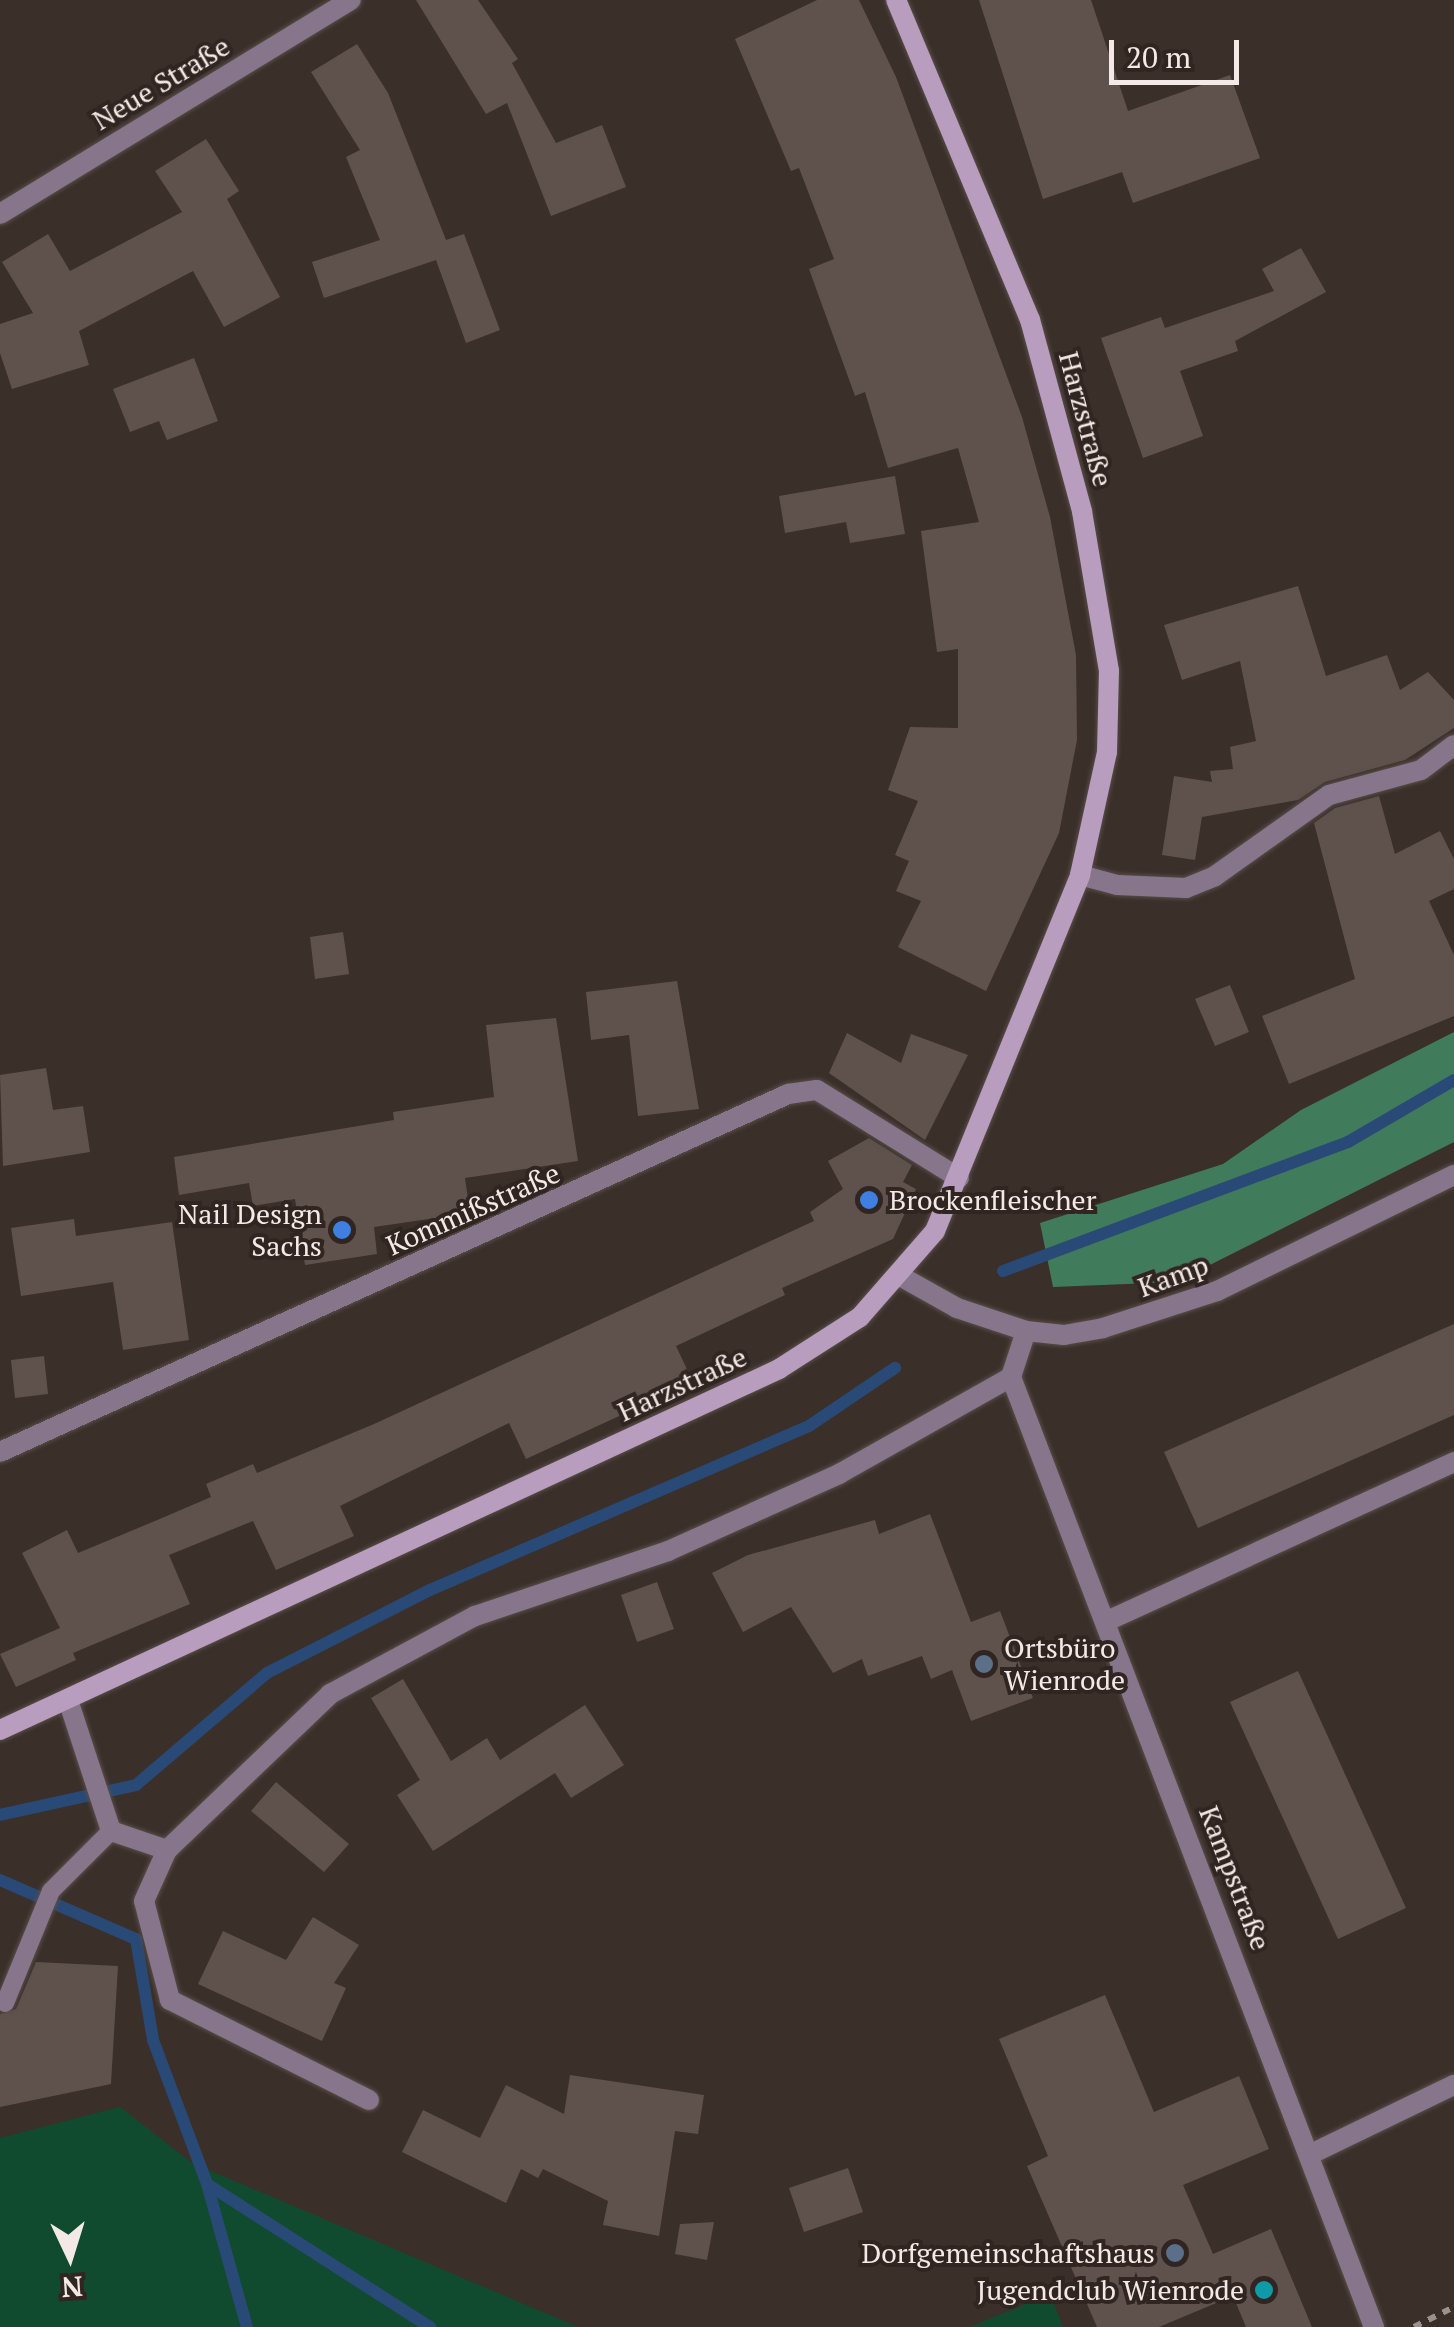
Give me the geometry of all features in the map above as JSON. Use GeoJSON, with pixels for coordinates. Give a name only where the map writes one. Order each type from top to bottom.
{"type":"FeatureCollection","features":[{"type":"Feature","properties":{"kind":"main road","name":"Harzstraße"},"geometry":{"type":"LineString","coordinates":[[0,1730],[779,1369],[860,1317],[900,1276],[935,1230],[960,1178],[1080,875],[1107,752],[1109,671],[1082,511],[1030,320],[896,0]]}},
{"type":"Feature","properties":{"kind":"street","name":"Neue Straße"},"geometry":{"type":"LineString","coordinates":[[0,214],[351,0]]}},
{"type":"Feature","properties":{"kind":"street"},"geometry":{"type":"LineString","coordinates":[[1080,875],[1116,885],[1186,888],[1215,876],[1329,796],[1421,770],[1454,745]]}},
{"type":"Feature","properties":{"kind":"street","name":"Kommißstraße"},"geometry":{"type":"LineString","coordinates":[[0,1452],[788,1094],[817,1090],[960,1178]]}},
{"type":"Feature","properties":{"kind":"street","name":"Kamp"},"geometry":{"type":"LineString","coordinates":[[900,1276],[957,1308],[1026,1331],[1064,1335],[1159,1313],[1454,1175]]}},
{"type":"Feature","properties":{"kind":"street"},"geometry":{"type":"LineString","coordinates":[[370,2100],[170,2000],[144,1901],[167,1850],[330,1694],[475,1616],[668,1551],[839,1474],[1011,1377],[1026,1331]]}},
{"type":"Feature","properties":{"kind":"street","name":"Kampstraße"},"geometry":{"type":"LineString","coordinates":[[1011,1377],[1374,2327]]}},
{"type":"Feature","properties":{"kind":"street"},"geometry":{"type":"LineString","coordinates":[[1107,1621],[1454,1462]]}},
{"type":"Feature","properties":{"kind":"street"},"geometry":{"type":"LineString","coordinates":[[68,1700],[108,1823],[167,1850]]}},
{"type":"Feature","properties":{"kind":"street"},"geometry":{"type":"LineString","coordinates":[[1310,2154],[1454,2085]]}},
{"type":"Feature","properties":{"kind":"lane"},"geometry":{"type":"LineString","coordinates":[[5,2003],[51,1891],[108,1823]]}},
{"type":"Feature","properties":{"kind":"path"},"geometry":{"type":"LineString","coordinates":[[1414,2327],[1454,2307]]}},
{"type":"Feature","properties":{"kind":"green space"},"geometry":{"type":"Polygon","coordinates":[[[1454,1032],[1454,1142],[1176,1282],[1053,1287],[1040,1223],[1223,1164],[1301,1110],[1454,1032]]]}},
{"type":"Feature","properties":{"kind":"green space"},"geometry":{"type":"Polygon","coordinates":[[[120,2107],[192,2163],[578,2327],[0,2327],[0,2138],[120,2107]]]}},
{"type":"Feature","properties":{"kind":"green space"},"geometry":{"type":"Polygon","coordinates":[[[1050,2294],[1063,2327],[970,2327],[1050,2294]]]}},
{"type":"Feature","properties":{"kind":"building"},"geometry":{"type":"Polygon","coordinates":[[[416,0],[478,0],[518,59],[512,63],[556,143],[602,125],[626,187],[551,216],[507,103],[486,114],[416,0]]]}},
{"type":"Feature","properties":{"kind":"building"},"geometry":{"type":"Polygon","coordinates":[[[817,0],[859,0],[896,77],[1022,417],[1050,517],[1076,655],[1077,740],[1059,833],[986,991],[898,947],[921,901],[896,891],[909,861],[895,855],[918,801],[888,790],[910,727],[958,728],[958,649],[937,652],[921,531],[979,522],[958,448],[888,468],[865,392],[855,396],[809,269],[834,259],[799,168],[791,171],[735,39],[817,0]]]}},
{"type":"Feature","properties":{"kind":"building"},"geometry":{"type":"Polygon","coordinates":[[[979,0],[1091,0],[1128,111],[1230,75],[1260,158],[1133,203],[1122,172],[1043,199],[979,0]]]}},
{"type":"Feature","properties":{"kind":"building"},"geometry":{"type":"Polygon","coordinates":[[[357,44],[388,93],[446,240],[464,234],[500,330],[466,343],[436,260],[324,298],[312,262],[380,240],[346,157],[360,150],[311,72],[357,44]]]}},
{"type":"Feature","properties":{"kind":"building"},"geometry":{"type":"Polygon","coordinates":[[[206,139],[239,191],[227,199],[280,297],[224,327],[193,271],[79,331],[89,365],[12,389],[0,353],[0,324],[33,313],[2,262],[48,234],[70,271],[182,212],[155,171],[206,139]]]}},
{"type":"Feature","properties":{"kind":"building"},"geometry":{"type":"Polygon","coordinates":[[[1301,248],[1326,292],[1235,341],[1238,351],[1180,371],[1203,436],[1143,458],[1101,338],[1161,317],[1165,328],[1274,291],[1262,269],[1301,248]]]}},
{"type":"Feature","properties":{"kind":"building"},"geometry":{"type":"Polygon","coordinates":[[[194,358],[218,421],[167,440],[159,421],[130,432],[113,389],[194,358]]]}},
{"type":"Feature","properties":{"kind":"building"},"geometry":{"type":"Polygon","coordinates":[[[895,476],[905,534],[850,543],[846,522],[785,533],[779,496],[895,476]]]}},
{"type":"Feature","properties":{"kind":"building"},"geometry":{"type":"Polygon","coordinates":[[[1298,586],[1326,676],[1387,655],[1400,690],[1428,672],[1454,700],[1454,728],[1405,760],[1325,782],[1298,800],[1202,817],[1195,860],[1162,855],[1174,776],[1212,782],[1210,771],[1233,769],[1230,747],[1256,741],[1240,661],[1182,680],[1164,625],[1298,586]]]}},
{"type":"Feature","properties":{"kind":"building"},"geometry":{"type":"Polygon","coordinates":[[[1379,796],[1395,854],[1440,831],[1454,859],[1454,889],[1429,901],[1454,955],[1454,1016],[1289,1084],[1262,1016],[1355,979],[1314,823],[1335,808],[1379,796]]]}},
{"type":"Feature","properties":{"kind":"building"},"geometry":{"type":"Polygon","coordinates":[[[343,932],[349,974],[315,979],[310,937],[343,932]]]}},
{"type":"Feature","properties":{"kind":"building"},"geometry":{"type":"Polygon","coordinates":[[[677,981],[699,1109],[638,1116],[629,1035],[591,1040],[586,992],[677,981]]]}},
{"type":"Feature","properties":{"kind":"building"},"geometry":{"type":"Polygon","coordinates":[[[1230,985],[1249,1032],[1215,1046],[1195,999],[1230,985]]]}},
{"type":"Feature","properties":{"kind":"building"},"geometry":{"type":"Polygon","coordinates":[[[556,1018],[578,1161],[465,1178],[470,1213],[374,1227],[377,1254],[305,1265],[295,1199],[253,1206],[249,1183],[179,1195],[174,1157],[394,1120],[393,1112],[494,1097],[486,1025],[556,1018]]]}},
{"type":"Feature","properties":{"kind":"building"},"geometry":{"type":"Polygon","coordinates":[[[847,1033],[901,1063],[911,1034],[968,1055],[925,1140],[829,1073],[847,1033]]]}},
{"type":"Feature","properties":{"kind":"building"},"geometry":{"type":"Polygon","coordinates":[[[46,1068],[53,1110],[83,1106],[90,1152],[3,1166],[0,1075],[46,1068]]]}},
{"type":"Feature","properties":{"kind":"building"},"geometry":{"type":"Polygon","coordinates":[[[869,1138],[912,1165],[903,1182],[916,1189],[893,1239],[782,1288],[785,1295],[676,1346],[693,1382],[526,1459],[509,1423],[340,1506],[354,1536],[276,1570],[253,1521],[169,1555],[190,1604],[73,1653],[76,1660],[16,1687],[0,1654],[60,1628],[22,1553],[67,1530],[78,1553],[155,1521],[211,1497],[206,1484],[253,1464],[257,1473],[374,1424],[814,1221],[810,1212],[843,1189],[828,1161],[869,1138]]]}},
{"type":"Feature","properties":{"kind":"building"},"geometry":{"type":"Polygon","coordinates":[[[74,1219],[76,1236],[172,1222],[189,1340],[123,1350],[113,1282],[21,1296],[11,1228],[74,1219]]]}},
{"type":"Feature","properties":{"kind":"building"},"geometry":{"type":"Polygon","coordinates":[[[1454,1324],[1454,1415],[1198,1528],[1164,1452],[1454,1324]]]}},
{"type":"Feature","properties":{"kind":"building"},"geometry":{"type":"Polygon","coordinates":[[[44,1356],[48,1394],[15,1398],[11,1360],[44,1356]]]}},
{"type":"Feature","properties":{"kind":"building"},"geometry":{"type":"Polygon","coordinates":[[[930,1514],[971,1622],[1000,1611],[1033,1698],[971,1721],[952,1670],[931,1679],[922,1656],[868,1676],[862,1659],[833,1673],[791,1607],[743,1632],[712,1573],[748,1555],[875,1520],[879,1534],[930,1514]]]}},
{"type":"Feature","properties":{"kind":"building"},"geometry":{"type":"Polygon","coordinates":[[[657,1582],[674,1629],[637,1642],[621,1595],[657,1582]]]}},
{"type":"Feature","properties":{"kind":"building"},"geometry":{"type":"Polygon","coordinates":[[[1298,1671],[1406,1908],[1338,1939],[1230,1702],[1298,1671]]]}},
{"type":"Feature","properties":{"kind":"building"},"geometry":{"type":"Polygon","coordinates":[[[403,1679],[451,1761],[487,1738],[500,1760],[585,1705],[624,1765],[571,1798],[555,1773],[433,1851],[397,1795],[420,1780],[371,1698],[403,1679]]]}},
{"type":"Feature","properties":{"kind":"building"},"geometry":{"type":"Polygon","coordinates":[[[276,1782],[349,1844],[324,1872],[251,1811],[276,1782]]]}},
{"type":"Feature","properties":{"kind":"building"},"geometry":{"type":"Polygon","coordinates":[[[313,1917],[359,1945],[334,1983],[346,1988],[322,2041],[198,1984],[223,1931],[286,1960],[313,1917]]]}},
{"type":"Feature","properties":{"kind":"building"},"geometry":{"type":"Polygon","coordinates":[[[36,1962],[118,1966],[111,2084],[0,2107],[0,2014],[16,2009],[36,1962]]]}},
{"type":"Feature","properties":{"kind":"building"},"geometry":{"type":"Polygon","coordinates":[[[1105,1995],[1154,2112],[1239,2076],[1269,2149],[1183,2185],[1213,2254],[1271,2229],[1312,2327],[1246,2327],[1233,2296],[1159,2327],[1097,2327],[1027,2166],[1048,2156],[999,2039],[1105,1995]]]}},
{"type":"Feature","properties":{"kind":"building"},"geometry":{"type":"Polygon","coordinates":[[[570,2075],[704,2095],[698,2134],[675,2131],[659,2236],[603,2225],[608,2201],[543,2169],[538,2178],[521,2169],[506,2203],[402,2152],[423,2110],[480,2138],[506,2085],[564,2114],[570,2075]]]}},
{"type":"Feature","properties":{"kind":"building"},"geometry":{"type":"Polygon","coordinates":[[[848,2168],[863,2212],[804,2232],[789,2188],[848,2168]]]}},
{"type":"Feature","properties":{"kind":"building"},"geometry":{"type":"Polygon","coordinates":[[[714,2222],[707,2260],[675,2254],[680,2224],[714,2222]]]}},
{"type":"Feature","properties":{"kind":"waterway"},"geometry":{"type":"LineString","coordinates":[[1003,1271],[1348,1142],[1454,1080]]}},
{"type":"Feature","properties":{"kind":"waterway"},"geometry":{"type":"LineString","coordinates":[[0,1815],[136,1785],[267,1673],[430,1590],[809,1426],[895,1368]]}},
{"type":"Feature","properties":{"kind":"waterway"},"geometry":{"type":"LineString","coordinates":[[0,1880],[136,1939],[153,2040],[207,2184],[247,2327]]}},
{"type":"Feature","properties":{"kind":"waterway"},"geometry":{"type":"LineString","coordinates":[[207,2184],[430,2327]]}},
{"type":"Feature","properties":{"kind":"place","name":"Brockenfleischer"},"geometry":{"type":"Point","coordinates":[869,1200]}},
{"type":"Feature","properties":{"kind":"place","name":"Nail Design Sachs"},"geometry":{"type":"Point","coordinates":[342,1230]}},
{"type":"Feature","properties":{"kind":"place","name":"Ortsbüro Wienrode"},"geometry":{"type":"Point","coordinates":[984,1664]}},
{"type":"Feature","properties":{"kind":"place","name":"Dorfgemeinschaftshaus"},"geometry":{"type":"Point","coordinates":[1175,2253]}},
{"type":"Feature","properties":{"kind":"place","name":"Jugendclub Wienrode"},"geometry":{"type":"Point","coordinates":[1264,2290]}}]}
